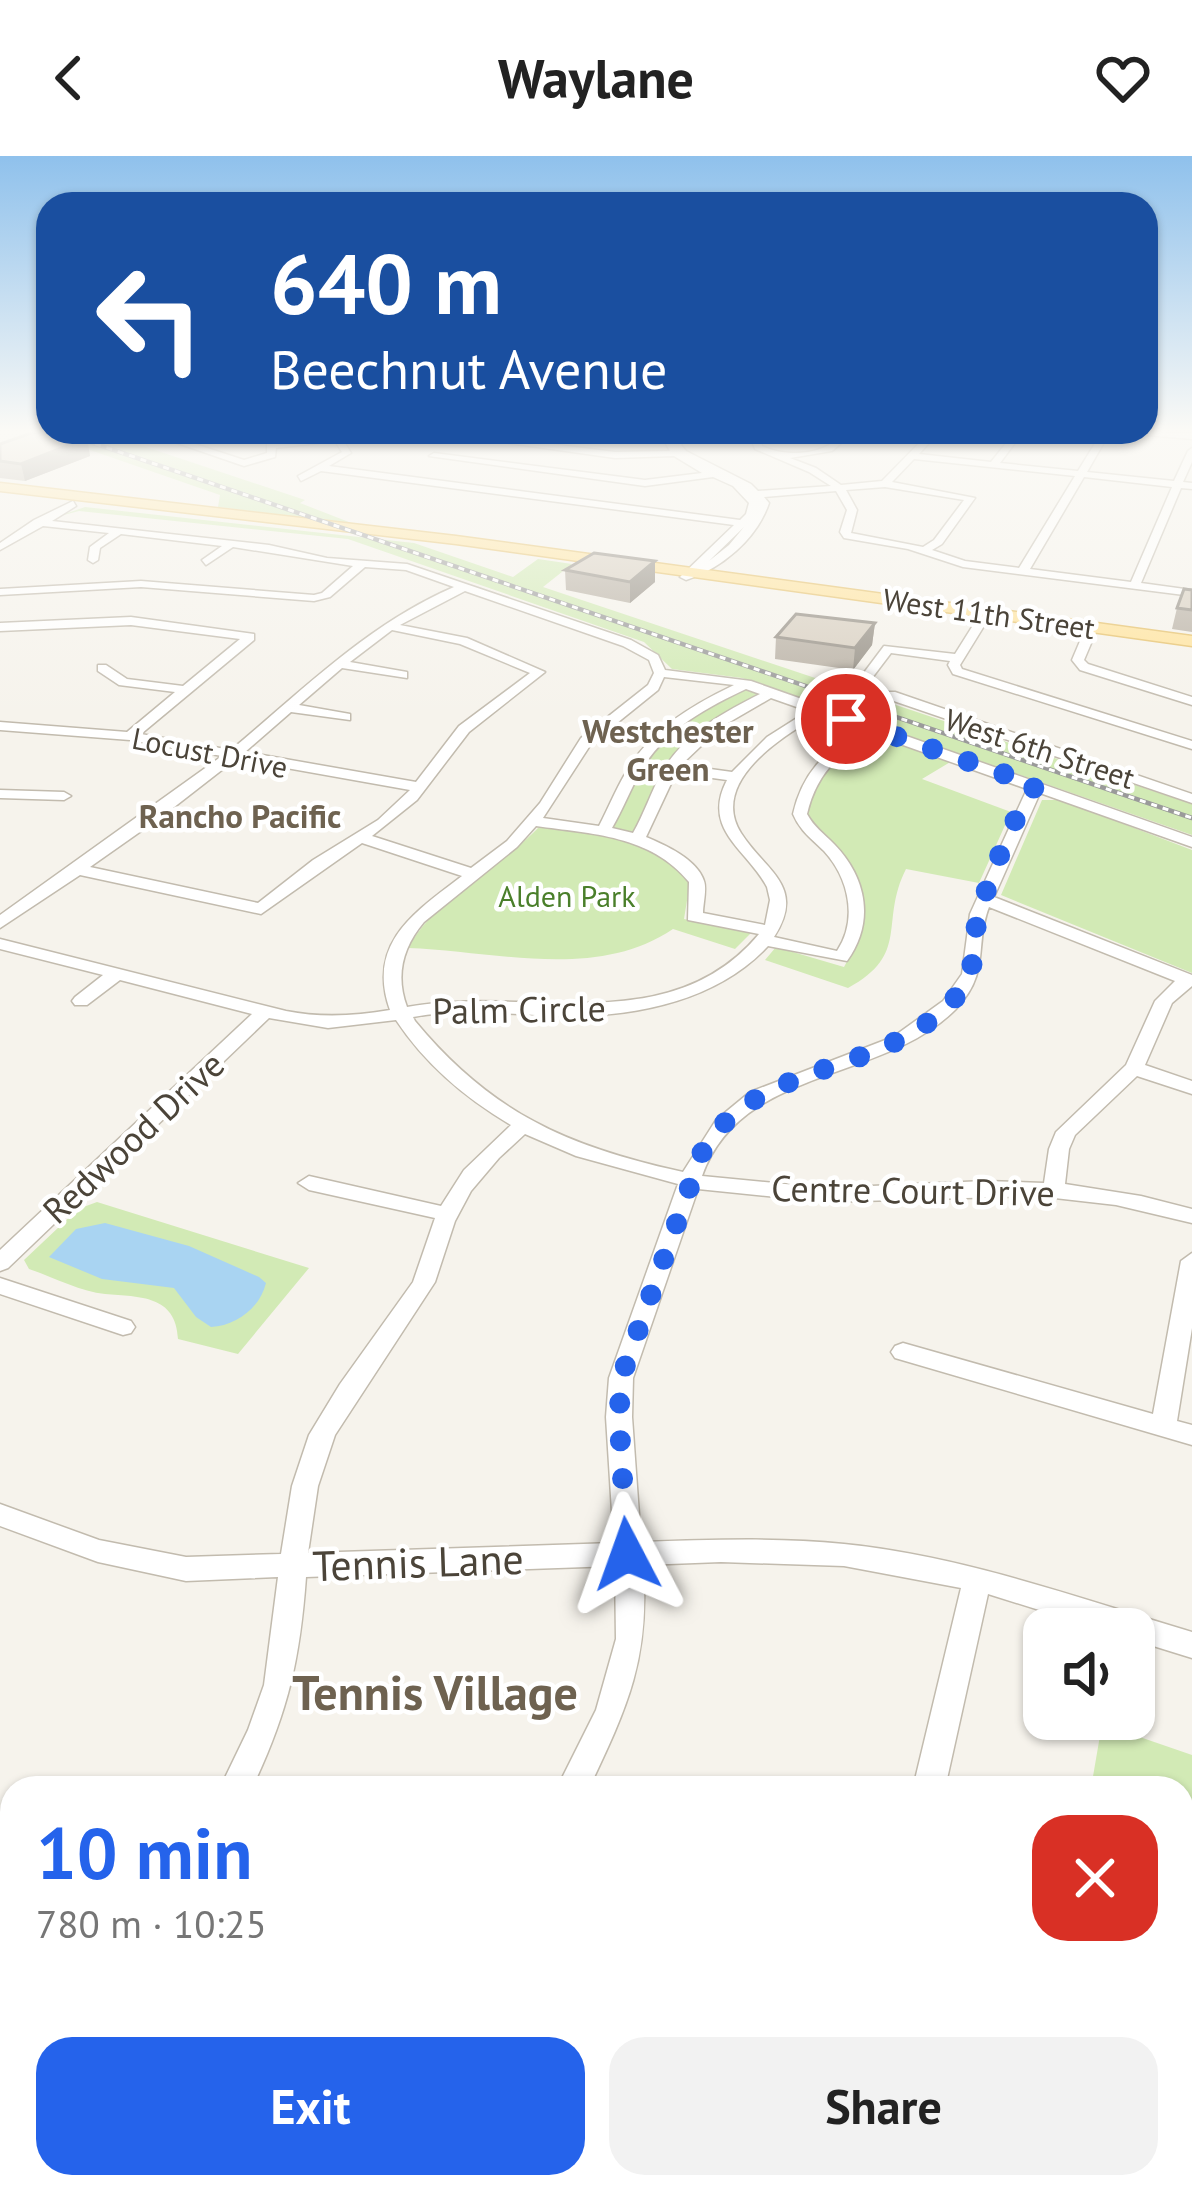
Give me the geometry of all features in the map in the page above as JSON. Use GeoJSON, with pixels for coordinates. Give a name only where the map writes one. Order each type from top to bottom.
{"type":"FeatureCollection","features":[{"type":"Feature","properties":{"kind":"main road","name":"West 11th Street"},"geometry":{"type":"LineString","coordinates":[[303,527],[691,574],[1192,644]]}},
{"type":"Feature","properties":{"kind":"street"},"geometry":{"type":"LineString","coordinates":[[0,547],[31,527]]}},
{"type":"Feature","properties":{"kind":"street"},"geometry":{"type":"LineString","coordinates":[[80,527],[407,567],[642,649],[654,658],[660,673],[653,687],[586,741],[534,821],[406,930],[389,984],[399,1013]]}},
{"type":"Feature","properties":{"kind":"street"},"geometry":{"type":"LineString","coordinates":[[691,574],[743,527]]}},
{"type":"Feature","properties":{"kind":"street"},"geometry":{"type":"LineString","coordinates":[[847,527],[848,536],[963,564],[1192,593]]}},
{"type":"Feature","properties":{"kind":"street"},"geometry":{"type":"LineString","coordinates":[[923,551],[949,527]]}},
{"type":"Feature","properties":{"kind":"street"},"geometry":{"type":"LineString","coordinates":[[1023,571],[1049,527]]}},
{"type":"Feature","properties":{"kind":"street"},"geometry":{"type":"LineString","coordinates":[[1135,585],[1159,527]]}},
{"type":"Feature","properties":{"kind":"street"},"geometry":{"type":"LineString","coordinates":[[93,560],[95,547],[118,531]]}},
{"type":"Feature","properties":{"kind":"street"},"geometry":{"type":"LineString","coordinates":[[206,562],[231,544]]}},
{"type":"Feature","properties":{"kind":"street"},"geometry":{"type":"LineString","coordinates":[[0,592],[156,584],[314,598],[326,595],[362,564]]}},
{"type":"Feature","properties":{"kind":"street"},"geometry":{"type":"LineString","coordinates":[[0,923],[232,756],[341,664],[439,596],[466,586]]}},
{"type":"Feature","properties":{"kind":"street"},"geometry":{"type":"LineString","coordinates":[[985,615],[954,668],[1192,746]]}},
{"type":"Feature","properties":{"kind":"street"},"geometry":{"type":"LineString","coordinates":[[0,627],[131,621],[250,637],[130,736]]}},
{"type":"Feature","properties":{"kind":"street"},"geometry":{"type":"LineString","coordinates":[[76,869],[261,909],[319,863],[362,838],[419,787],[464,729],[539,671],[464,641],[394,627]]}},
{"type":"Feature","properties":{"kind":"street"},"geometry":{"type":"LineString","coordinates":[[1091,630],[1078,660],[1084,667],[1192,700]]}},
{"type":"Feature","properties":{"kind":"street"},"geometry":{"type":"LineString","coordinates":[[863,688],[888,649],[958,658]]}},
{"type":"Feature","properties":{"kind":"street"},"geometry":{"type":"LineString","coordinates":[[341,664],[403,675]]}},
{"type":"Feature","properties":{"kind":"street"},"geometry":{"type":"LineString","coordinates":[[102,668],[124,682],[188,690]]}},
{"type":"Feature","properties":{"kind":"street"},"geometry":{"type":"LineString","coordinates":[[660,673],[715,676],[746,684],[1192,842]]}},
{"type":"Feature","properties":{"kind":"street"},"geometry":{"type":"LineString","coordinates":[[602,832],[632,773],[658,740],[697,709],[746,684]]}},
{"type":"Feature","properties":{"kind":"street"},"geometry":{"type":"LineString","coordinates":[[637,839],[672,768],[704,732],[772,693]]}},
{"type":"Feature","properties":{"kind":"street","name":"West 6th Street"},"geometry":{"type":"LineString","coordinates":[[890,695],[1192,799]]}},
{"type":"Feature","properties":{"kind":"street"},"geometry":{"type":"LineString","coordinates":[[291,708],[345,717]]}},
{"type":"Feature","properties":{"kind":"street"},"geometry":{"type":"LineString","coordinates":[[767,935],[776,918],[776,891],[766,867],[728,823],[737,777],[772,738],[820,710]]}},
{"type":"Feature","properties":{"kind":"street","name":"Locust Drive"},"geometry":{"type":"LineString","coordinates":[[0,726],[130,736],[419,787]]}},
{"type":"Feature","properties":{"kind":"street"},"geometry":{"type":"LineString","coordinates":[[534,821],[637,839],[673,856],[691,872],[699,892],[694,916],[833,957],[845,954],[857,904],[851,880],[838,859],[805,827],[800,814],[806,787],[818,767],[873,728]]}},
{"type":"Feature","properties":{"kind":"street"},"geometry":{"type":"LineString","coordinates":[[672,768],[737,777]]}},
{"type":"Feature","properties":{"kind":"street"},"geometry":{"type":"LineString","coordinates":[[579,1776],[623,1674],[632,1606],[619,1417],[621,1378],[691,1179],[712,1136],[757,1096],[900,1041],[949,1005],[974,963],[984,899],[1036,785]]}},
{"type":"Feature","properties":{"kind":"street"},"geometry":{"type":"LineString","coordinates":[[0,794],[64,796]]}},
{"type":"Feature","properties":{"kind":"street"},"geometry":{"type":"LineString","coordinates":[[160,810],[223,823]]}},
{"type":"Feature","properties":{"kind":"street"},"geometry":{"type":"LineString","coordinates":[[362,838],[473,874]]}},
{"type":"Feature","properties":{"kind":"street"},"geometry":{"type":"LineString","coordinates":[[984,899],[1190,980],[1164,1001],[1134,1068],[1066,1132],[1058,1149],[1054,1190]]}},
{"type":"Feature","properties":{"kind":"street","name":"Palm Circle"},"geometry":{"type":"LineString","coordinates":[[0,944],[266,1011],[324,1021],[480,1004],[580,1011],[658,1000],[717,978],[767,935]]}},
{"type":"Feature","properties":{"kind":"street"},"geometry":{"type":"LineString","coordinates":[[81,1001],[116,974]]}},
{"type":"Feature","properties":{"kind":"street","name":"Redwood Drive"},"geometry":{"type":"LineString","coordinates":[[0,1263],[266,1011]]}},
{"type":"Feature","properties":{"kind":"street","name":"Centre Court Drive"},"geometry":{"type":"LineString","coordinates":[[399,1013],[430,1057],[465,1087],[525,1124],[585,1150],[691,1179],[803,1194],[1054,1190],[1192,1216]]}},
{"type":"Feature","properties":{"kind":"street"},"geometry":{"type":"LineString","coordinates":[[1134,1068],[1192,1088]]}},
{"type":"Feature","properties":{"kind":"street"},"geometry":{"type":"LineString","coordinates":[[242,1776],[263,1732],[282,1667],[290,1567],[310,1463],[323,1432],[419,1290],[447,1214],[487,1156],[525,1124]]}},
{"type":"Feature","properties":{"kind":"street"},"geometry":{"type":"LineString","coordinates":[[309,1183],[447,1214]]}},
{"type":"Feature","properties":{"kind":"street"},"geometry":{"type":"LineString","coordinates":[[1163,1427],[1192,1261]]}},
{"type":"Feature","properties":{"kind":"street"},"geometry":{"type":"LineString","coordinates":[[0,1286],[123,1327]]}},
{"type":"Feature","properties":{"kind":"street"},"geometry":{"type":"LineString","coordinates":[[903,1352],[1192,1436]]}},
{"type":"Feature","properties":{"kind":"street","name":"Tennis Lane"},"geometry":{"type":"LineString","coordinates":[[0,1515],[134,1561],[186,1568],[721,1551],[844,1556],[977,1579],[1192,1646]]}},
{"type":"Feature","properties":{"kind":"street"},"geometry":{"type":"LineString","coordinates":[[932,1776],[977,1579]]}},
{"type":"Feature","properties":{"kind":"green space"},"geometry":{"type":"Polygon","coordinates":[[[235,527],[414,543],[513,577],[538,559],[572,564],[543,587],[1192,804],[1192,835],[742,678],[672,669],[644,642],[348,539],[235,527]]]}},
{"type":"Feature","properties":{"kind":"green space","name":"Alden Park"},"geometry":{"type":"Polygon","coordinates":[[[745,688],[762,694],[702,729],[635,834],[610,829],[654,749],[687,719],[745,688]]]}},
{"type":"Feature","properties":{"kind":"green space"},"geometry":{"type":"Polygon","coordinates":[[[871,732],[952,761],[922,779],[1011,812],[979,883],[906,869],[887,949],[880,963],[848,988],[765,960],[776,947],[844,967],[859,939],[864,909],[805,815],[820,776],[871,732]]]}},
{"type":"Feature","properties":{"kind":"green space"},"geometry":{"type":"Polygon","coordinates":[[[1042,800],[1061,800],[1192,850],[1192,973],[1001,895],[1042,800]]]}},
{"type":"Feature","properties":{"kind":"green space","name":"Alden Park"},"geometry":{"type":"Polygon","coordinates":[[[541,825],[622,840],[658,855],[690,882],[684,919],[752,932],[735,949],[673,929],[643,945],[578,959],[408,948],[452,897],[541,825]]]}},
{"type":"Feature","properties":{"kind":"green space"},"geometry":{"type":"Polygon","coordinates":[[[97,1202],[309,1268],[238,1354],[178,1339],[171,1314],[154,1301],[86,1290],[29,1269],[24,1260],[78,1209],[97,1202]]]}},
{"type":"Feature","properties":{"kind":"green space"},"geometry":{"type":"Polygon","coordinates":[[[1099,1740],[1148,1740],[1192,1755],[1192,1776],[1093,1776],[1099,1740]]]}},
{"type":"Feature","properties":{"kind":"water"},"geometry":{"type":"Polygon","coordinates":[[[105,1223],[189,1246],[259,1277],[266,1283],[263,1292],[246,1314],[211,1327],[196,1317],[174,1288],[102,1279],[49,1257],[76,1229],[105,1223]]]}},
{"type":"Feature","properties":{"kind":"building"},"geometry":{"type":"Polygon","coordinates":[[[594,553],[655,561],[630,582],[565,570],[594,553]]]}},
{"type":"Feature","properties":{"kind":"building"},"geometry":{"type":"Polygon","coordinates":[[[1184,589],[1192,590],[1192,610],[1177,608],[1184,589]]]}},
{"type":"Feature","properties":{"kind":"building"},"geometry":{"type":"Polygon","coordinates":[[[796,614],[875,623],[855,648],[776,637],[796,614]]]}},
{"type":"Feature","properties":{"kind":"railway"},"geometry":{"type":"LineString","coordinates":[[340,527],[1192,818]]}},
{"type":"Feature","properties":{"kind":"district","name":"Westchester Green"},"geometry":{"type":"Point","coordinates":[668,749]}},
{"type":"Feature","properties":{"kind":"district","name":"Rancho Pacific"},"geometry":{"type":"Point","coordinates":[240,815]}},
{"type":"Feature","properties":{"kind":"district","name":"Tennis Village"},"geometry":{"type":"Point","coordinates":[435,1692]}},
{"type":"Feature","properties":{"kind":"route"},"geometry":{"type":"LineString","coordinates":[[627,1554],[621,1378],[703,1150],[722,1124],[757,1096],[900,1041],[949,1005],[970,974],[978,914],[1036,785],[846,719]]}}]}
